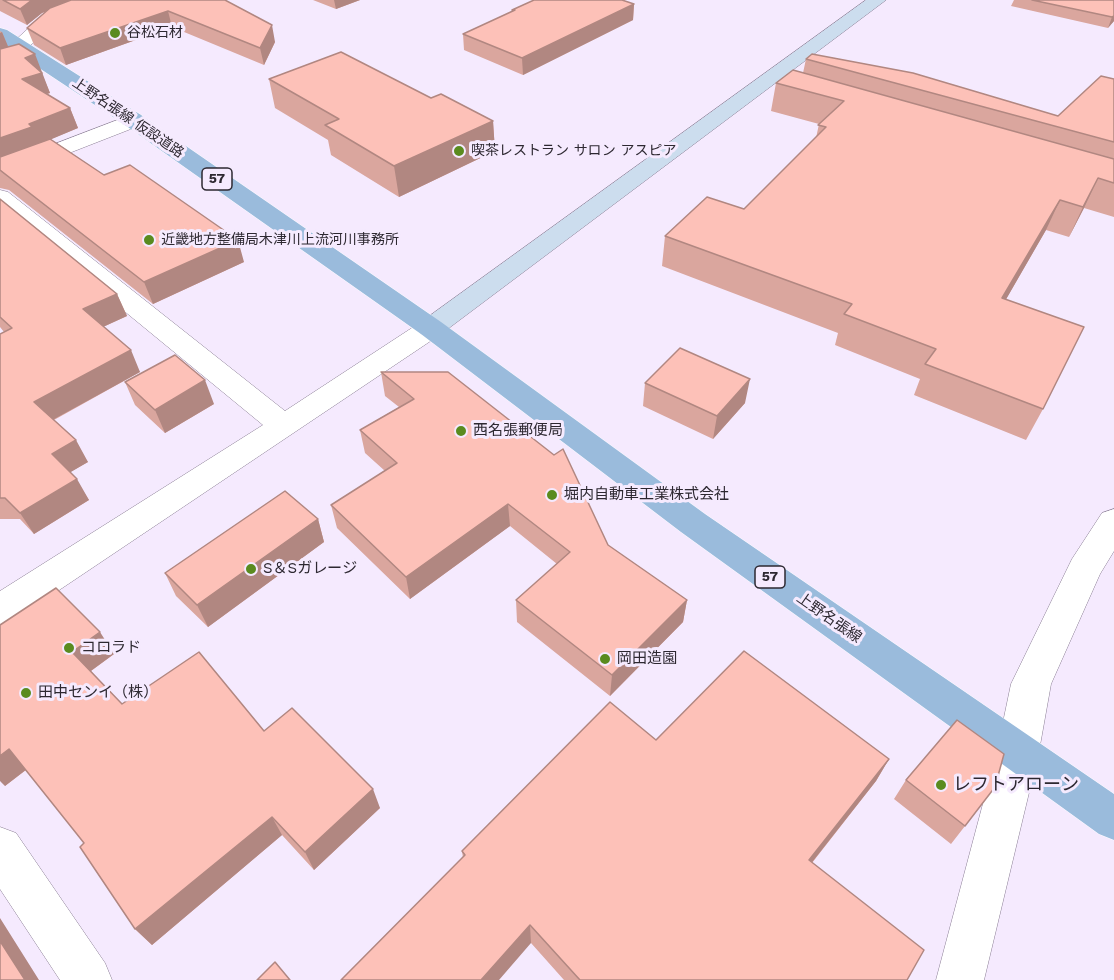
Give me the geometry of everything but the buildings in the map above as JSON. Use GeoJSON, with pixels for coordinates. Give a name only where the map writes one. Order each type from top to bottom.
{"type":"FeatureCollection","features":[{"type":"Feature","properties":{"kind":"main road","name":"上野名張線 仮設道路"},"geometry":{"type":"LineString","coordinates":[[15,48],[133,120],[431,328]]}},
{"type":"Feature","properties":{"kind":"main road","name":"上野名張線"},"geometry":{"type":"LineString","coordinates":[[431,328],[693,523],[1114,819]]}},
{"type":"Feature","properties":{"kind":"street"},"geometry":{"type":"LineString","coordinates":[[15,48],[49,19],[95,0]]}},
{"type":"Feature","properties":{"kind":"street"},"geometry":{"type":"LineString","coordinates":[[0,610],[431,328],[877,0]]}},
{"type":"Feature","properties":{"kind":"street"},"geometry":{"type":"LineString","coordinates":[[0,173],[133,120]]}},
{"type":"Feature","properties":{"kind":"street"},"geometry":{"type":"LineString","coordinates":[[0,197],[284,426]]}},
{"type":"Feature","properties":{"kind":"street"},"geometry":{"type":"LineString","coordinates":[[960,980],[1018,751],[1031,684],[1085,569],[1114,522]]}},
{"type":"Feature","properties":{"kind":"street"},"geometry":{"type":"LineString","coordinates":[[0,849],[88,980]]}},
{"type":"Feature","properties":{"kind":"place","name":"谷松石材"},"geometry":{"type":"Point","coordinates":[115,33]}},
{"type":"Feature","properties":{"kind":"place","name":"喫茶レストラン サロン アスピア"},"geometry":{"type":"Point","coordinates":[459,151]}},
{"type":"Feature","properties":{"kind":"place","name":"近畿地方整備局木津川上流河川事務所"},"geometry":{"type":"Point","coordinates":[149,240]}},
{"type":"Feature","properties":{"kind":"place","name":"西名張郵便局"},"geometry":{"type":"Point","coordinates":[461,431]}},
{"type":"Feature","properties":{"kind":"place","name":"堀内自動車工業株式会社"},"geometry":{"type":"Point","coordinates":[552,495]}},
{"type":"Feature","properties":{"kind":"place","name":"S＆Sガレージ"},"geometry":{"type":"Point","coordinates":[251,569]}},
{"type":"Feature","properties":{"kind":"place","name":"コロラド"},"geometry":{"type":"Point","coordinates":[69,648]}},
{"type":"Feature","properties":{"kind":"place","name":"岡田造園"},"geometry":{"type":"Point","coordinates":[605,659]}},
{"type":"Feature","properties":{"kind":"place","name":"田中センイ（株）"},"geometry":{"type":"Point","coordinates":[26,693]}},
{"type":"Feature","properties":{"kind":"place","name":"レフトアローン"},"geometry":{"type":"Point","coordinates":[941,785]}}]}
